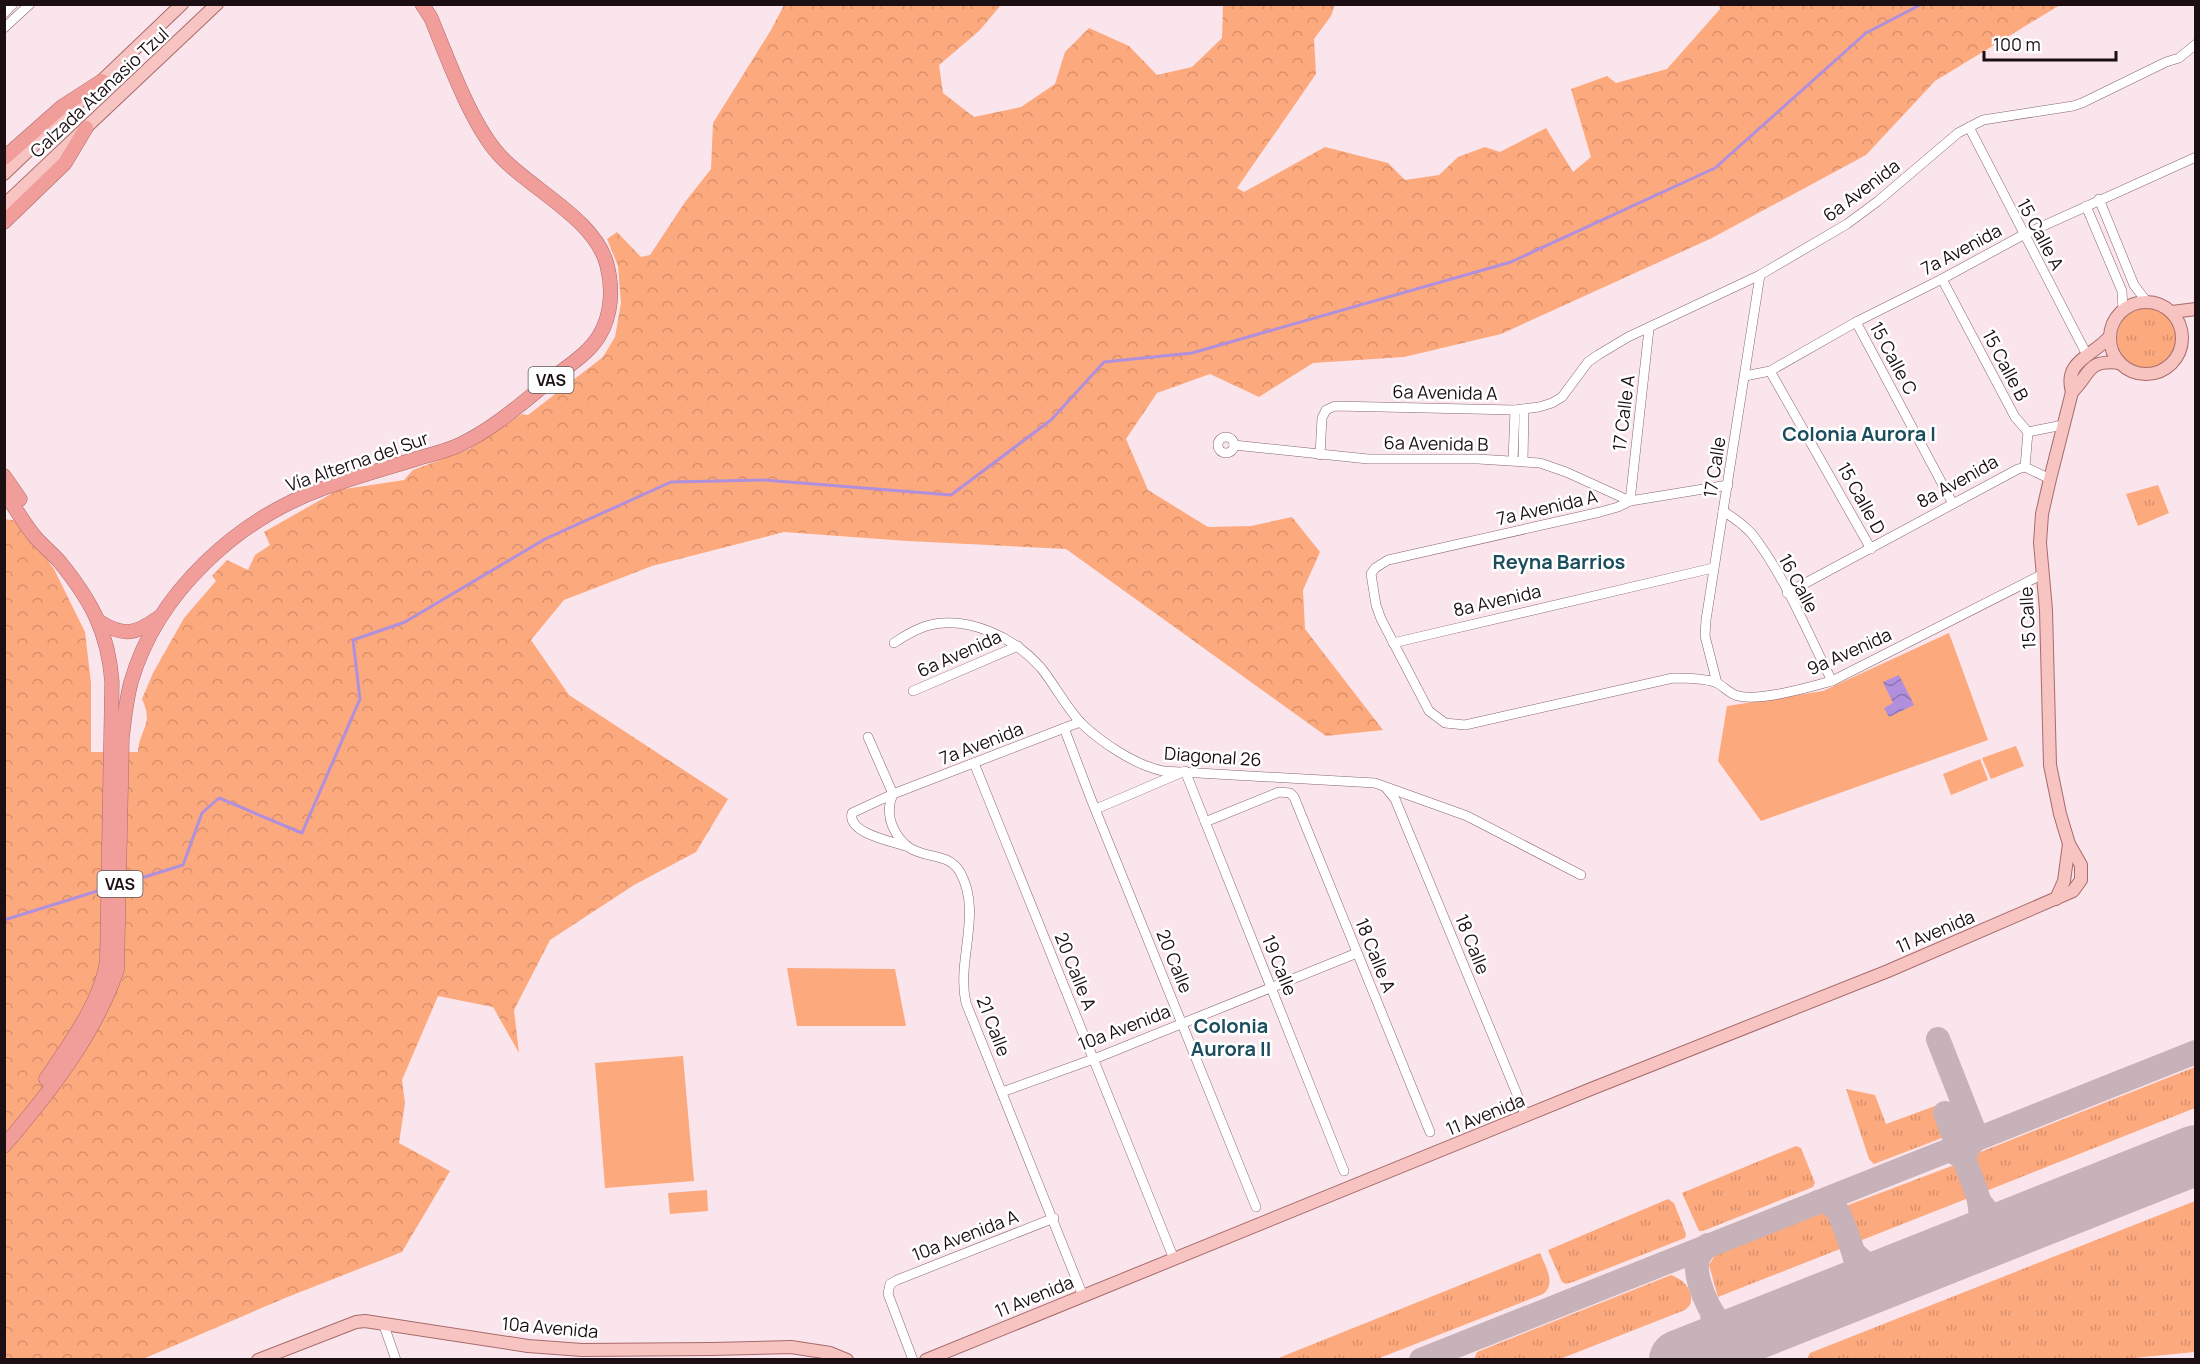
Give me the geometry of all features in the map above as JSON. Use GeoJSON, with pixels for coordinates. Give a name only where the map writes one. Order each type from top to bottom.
{"type":"FeatureCollection","features":[{"type":"Feature","properties":{"kind":"highway","name":"Vía Alterna del Sur"},"geometry":{"type":"LineString","coordinates":[[4,1132],[62,1056],[95,999],[104,976],[108,956],[117,740],[139,659],[162,615],[212,557],[248,527],[271,512],[324,488],[458,445],[504,418],[585,353],[600,334],[610,310],[610,278],[604,254],[578,221],[510,165],[486,138],[431,18],[422,4]]}},
{"type":"Feature","properties":{"kind":"highway"},"geometry":{"type":"LineString","coordinates":[[4,158],[63,106],[102,81]]}},
{"type":"Feature","properties":{"kind":"highway"},"geometry":{"type":"LineString","coordinates":[[4,222],[65,163],[86,128]]}},
{"type":"Feature","properties":{"kind":"highway"},"geometry":{"type":"LineString","coordinates":[[4,476],[51,544],[58,560]]}},
{"type":"Feature","properties":{"kind":"highway","name":"Vía Alterna del Sur"},"geometry":{"type":"LineString","coordinates":[[4,492],[37,539],[58,560],[100,622],[110,657],[117,740],[118,959],[110,992],[94,1025],[78,1050],[4,1146]]}},
{"type":"Feature","properties":{"kind":"highway"},"geometry":{"type":"LineString","coordinates":[[100,622],[114,631],[131,632],[144,627],[162,615]]}},
{"type":"Feature","properties":{"kind":"main road","name":"Calzada Atanasio Tzul"},"geometry":{"type":"LineString","coordinates":[[4,174],[182,4]]}},
{"type":"Feature","properties":{"kind":"main road","name":"Calzada Atanasio Tzul"},"geometry":{"type":"LineString","coordinates":[[4,205],[217,4]]}},
{"type":"Feature","properties":{"kind":"main road"},"geometry":{"type":"LineString","coordinates":[[2147,302],[2156,303],[2172,312],[2188,335],[2174,363],[2156,374],[2136,374],[2120,363],[2110,345],[2110,336],[2112,326],[2123,310],[2130,305],[2147,302]]}},
{"type":"Feature","properties":{"kind":"main road"},"geometry":{"type":"LineString","coordinates":[[2172,312],[2196,309]]}},
{"type":"Feature","properties":{"kind":"main road","name":"15 Calle"},"geometry":{"type":"LineString","coordinates":[[2072,392],[2069,381],[2074,367],[2087,355],[2102,346],[2110,336]]}},
{"type":"Feature","properties":{"kind":"main road","name":"15 Calle"},"geometry":{"type":"LineString","coordinates":[[2069,844],[2050,765],[2040,543],[2042,514],[2072,392],[2086,372],[2093,367],[2107,362],[2120,363]]}},
{"type":"Feature","properties":{"kind":"main road","name":"11 Avenida"},"geometry":{"type":"LineString","coordinates":[[926,1359],[1888,971],[2073,891],[2080,880],[2081,865],[2069,844]]}},
{"type":"Feature","properties":{"kind":"main road","name":"10a Avenida"},"geometry":{"type":"LineString","coordinates":[[258,1359],[356,1322],[383,1323],[538,1347],[623,1350],[791,1347],[830,1353],[847,1359]]}},
{"type":"Feature","properties":{"kind":"street"},"geometry":{"type":"LineString","coordinates":[[4,12],[13,4]]}},
{"type":"Feature","properties":{"kind":"street"},"geometry":{"type":"LineString","coordinates":[[4,28],[30,4]]}},
{"type":"Feature","properties":{"kind":"street","name":"6a Avenida"},"geometry":{"type":"LineString","coordinates":[[1562,397],[1588,362],[1628,337],[1760,275],[1847,224],[1878,201],[1958,133],[1983,120],[2082,103],[2166,62],[2179,58],[2196,45]]}},
{"type":"Feature","properties":{"kind":"street","name":"15 Calle A"},"geometry":{"type":"LineString","coordinates":[[1969,127],[2087,355]]}},
{"type":"Feature","properties":{"kind":"street","name":"7a Avenida"},"geometry":{"type":"LineString","coordinates":[[1745,376],[1770,371],[1856,322],[2023,235],[2196,157]]}},
{"type":"Feature","properties":{"kind":"street"},"geometry":{"type":"LineString","coordinates":[[2099,199],[2134,285],[2147,302]]}},
{"type":"Feature","properties":{"kind":"street"},"geometry":{"type":"LineString","coordinates":[[2086,206],[2122,291],[2123,310]]}},
{"type":"Feature","properties":{"kind":"street","name":"17 Calle"},"geometry":{"type":"LineString","coordinates":[[1712,682],[1705,636],[1706,620],[1760,275]]}},
{"type":"Feature","properties":{"kind":"street","name":"15 Calle B"},"geometry":{"type":"LineString","coordinates":[[1942,279],[2015,417],[2028,432]]}},
{"type":"Feature","properties":{"kind":"street","name":"15 Calle C"},"geometry":{"type":"LineString","coordinates":[[1856,322],[1953,504]]}},
{"type":"Feature","properties":{"kind":"street","name":"17 Calle A"},"geometry":{"type":"LineString","coordinates":[[1630,501],[1649,329]]}},
{"type":"Feature","properties":{"kind":"street","name":"15 Calle D"},"geometry":{"type":"LineString","coordinates":[[1770,371],[1871,549]]}},
{"type":"Feature","properties":{"kind":"street","name":"6a Avenida A"},"geometry":{"type":"LineString","coordinates":[[1320,455],[1322,418],[1326,410],[1335,406],[1519,410],[1539,407],[1562,397]]}},
{"type":"Feature","properties":{"kind":"street"},"geometry":{"type":"LineString","coordinates":[[1518,460],[1519,410]]}},
{"type":"Feature","properties":{"kind":"street"},"geometry":{"type":"LineString","coordinates":[[2025,467],[2028,432],[2063,425]]}},
{"type":"Feature","properties":{"kind":"street","name":"6a Avenida B"},"geometry":{"type":"LineString","coordinates":[[1234,445],[1368,459],[1518,460],[1540,463],[1566,472],[1630,501]]}},
{"type":"Feature","properties":{"kind":"street","name":"8a Avenida"},"geometry":{"type":"LineString","coordinates":[[1788,593],[2018,468],[2025,467],[2050,479]]}},
{"type":"Feature","properties":{"kind":"street","name":"7a Avenida A"},"geometry":{"type":"LineString","coordinates":[[1393,643],[1376,604],[1371,583],[1371,574],[1375,568],[1388,560],[1600,512],[1630,501],[1728,485]]}},
{"type":"Feature","properties":{"kind":"street","name":"16 Calle"},"geometry":{"type":"LineString","coordinates":[[1724,511],[1751,533],[1766,555],[1788,593],[1832,681]]}},
{"type":"Feature","properties":{"kind":"street","name":"8a Avenida"},"geometry":{"type":"LineString","coordinates":[[1393,643],[1713,568]]}},
{"type":"Feature","properties":{"kind":"street","name":"9a Avenida"},"geometry":{"type":"LineString","coordinates":[[1393,643],[1429,711],[1445,723],[1465,725],[1673,678],[1691,678],[1712,682],[1735,695],[1757,697],[1832,681],[2043,574]]}},
{"type":"Feature","properties":{"kind":"street","name":"Diagonal 26"},"geometry":{"type":"LineString","coordinates":[[894,643],[929,625],[955,623],[987,631],[1018,646],[1043,670],[1080,722],[1136,762],[1163,771],[1375,783],[1467,816],[1581,875]]}},
{"type":"Feature","properties":{"kind":"street","name":"6a Avenida"},"geometry":{"type":"LineString","coordinates":[[914,691],[1018,646]]}},
{"type":"Feature","properties":{"kind":"street","name":"7a Avenida"},"geometry":{"type":"LineString","coordinates":[[905,846],[861,831],[854,826],[852,813],[893,794],[1080,722]]}},
{"type":"Feature","properties":{"kind":"street","name":"20 Calle"},"geometry":{"type":"LineString","coordinates":[[1064,728],[1256,1207]]}},
{"type":"Feature","properties":{"kind":"street"},"geometry":{"type":"LineString","coordinates":[[868,737],[893,794],[889,802],[888,813],[897,835],[905,846]]}},
{"type":"Feature","properties":{"kind":"street","name":"20 Calle A"},"geometry":{"type":"LineString","coordinates":[[974,763],[1174,1259]]}},
{"type":"Feature","properties":{"kind":"street"},"geometry":{"type":"LineString","coordinates":[[1096,809],[1185,771]]}},
{"type":"Feature","properties":{"kind":"street","name":"19 Calle"},"geometry":{"type":"LineString","coordinates":[[1185,771],[1344,1171]]}},
{"type":"Feature","properties":{"kind":"street","name":"18 Calle"},"geometry":{"type":"LineString","coordinates":[[1384,786],[1395,799],[1526,1116]]}},
{"type":"Feature","properties":{"kind":"street","name":"18 Calle A"},"geometry":{"type":"LineString","coordinates":[[1206,822],[1271,794],[1284,791],[1290,793],[1297,804],[1430,1132]]}},
{"type":"Feature","properties":{"kind":"street","name":"21 Calle"},"geometry":{"type":"LineString","coordinates":[[905,846],[953,863],[964,882],[970,907],[963,972],[964,993],[1083,1296]]}},
{"type":"Feature","properties":{"kind":"street","name":"10a Avenida"},"geometry":{"type":"LineString","coordinates":[[1002,1092],[1358,953]]}},
{"type":"Feature","properties":{"kind":"street","name":"10a Avenida A"},"geometry":{"type":"LineString","coordinates":[[913,1359],[888,1293],[890,1284],[1054,1218]]}},
{"type":"Feature","properties":{"kind":"street"},"geometry":{"type":"LineString","coordinates":[[383,1323],[396,1359]]}},
{"type":"Feature","properties":{"kind":"green space"},"geometry":{"type":"Polygon","coordinates":[[[784,5],[1001,5],[979,31],[939,65],[943,93],[974,117],[1021,107],[1055,84],[1065,52],[1089,28],[1129,46],[1157,75],[1192,67],[1222,38],[1223,5],[1335,5],[1331,16],[1314,39],[1316,74],[1237,188],[1244,192],[1325,147],[1388,163],[1405,180],[1439,175],[1458,157],[1485,147],[1500,152],[1546,128],[1573,172],[1591,157],[1571,89],[1607,76],[1616,83],[1667,69],[1720,9],[1719,5],[2060,5],[1935,81],[1866,155],[1712,238],[1501,334],[1404,357],[1313,363],[1259,397],[1210,374],[1157,393],[1126,439],[1148,490],[1208,527],[1251,526],[1292,517],[1320,552],[1303,590],[1305,629],[1383,730],[1326,736],[1066,549],[784,532],[652,566],[564,600],[531,640],[569,695],[728,799],[696,852],[634,885],[550,940],[514,1010],[519,1053],[493,1007],[438,996],[402,1080],[405,1103],[399,1143],[450,1171],[402,1252],[285,1298],[143,1359],[5,1359],[4,519],[19,521],[54,569],[85,632],[91,683],[91,752],[138,752],[147,721],[142,699],[153,673],[184,618],[216,581],[212,576],[227,560],[248,570],[255,555],[270,545],[264,532],[338,490],[404,480],[413,470],[469,449],[522,414],[528,415],[603,357],[615,337],[621,303],[618,266],[607,239],[617,232],[641,257],[650,255],[685,202],[711,169],[713,123],[784,5]]]}},
{"type":"Feature","properties":{"kind":"green space"},"geometry":{"type":"Polygon","coordinates":[[[2147,308],[2168,317],[2177,338],[2168,359],[2147,368],[2126,359],[2117,338],[2126,317],[2147,308]]]}},
{"type":"Feature","properties":{"kind":"green space"},"geometry":{"type":"Polygon","coordinates":[[[2158,485],[2169,513],[2138,526],[2126,494],[2158,485]]]}},
{"type":"Feature","properties":{"kind":"green space"},"geometry":{"type":"Polygon","coordinates":[[[1949,633],[1988,740],[1761,821],[1718,761],[1727,706],[1823,691],[1949,633]]]}},
{"type":"Feature","properties":{"kind":"green space"},"geometry":{"type":"Polygon","coordinates":[[[2016,746],[2024,766],[1991,779],[1982,758],[2016,746]]]}},
{"type":"Feature","properties":{"kind":"green space"},"geometry":{"type":"Polygon","coordinates":[[[1980,759],[1988,780],[1951,795],[1943,774],[1980,759]]]}},
{"type":"Feature","properties":{"kind":"green space"},"geometry":{"type":"Polygon","coordinates":[[[787,968],[895,969],[906,1026],[797,1026],[787,968]]]}},
{"type":"Feature","properties":{"kind":"green space"},"geometry":{"type":"Polygon","coordinates":[[[683,1056],[694,1181],[605,1188],[595,1063],[683,1056]]]}},
{"type":"Feature","properties":{"kind":"green space"},"geometry":{"type":"Polygon","coordinates":[[[2195,1067],[2195,1108],[1986,1191],[1974,1162],[1978,1153],[2195,1067]]]}},
{"type":"Feature","properties":{"kind":"green space"},"geometry":{"type":"Polygon","coordinates":[[[1846,1089],[1875,1095],[1886,1124],[1935,1106],[1947,1136],[1874,1164],[1869,1159],[1846,1089]]]}},
{"type":"Feature","properties":{"kind":"green space"},"geometry":{"type":"Polygon","coordinates":[[[1796,1146],[1801,1148],[1815,1183],[1813,1187],[1699,1231],[1682,1193],[1796,1146]]]}},
{"type":"Feature","properties":{"kind":"green space"},"geometry":{"type":"Polygon","coordinates":[[[1957,1164],[1971,1197],[1857,1242],[1843,1207],[1957,1164]]]}},
{"type":"Feature","properties":{"kind":"green space"},"geometry":{"type":"Polygon","coordinates":[[[707,1190],[708,1211],[670,1214],[668,1193],[707,1190]]]}},
{"type":"Feature","properties":{"kind":"green space"},"geometry":{"type":"Polygon","coordinates":[[[1668,1199],[1674,1203],[1686,1234],[1685,1238],[1573,1282],[1566,1284],[1562,1282],[1548,1250],[1668,1199]]]}},
{"type":"Feature","properties":{"kind":"green space"},"geometry":{"type":"Polygon","coordinates":[[[2195,1201],[2195,1352],[2113,1360],[1807,1359],[1810,1353],[2195,1201]]]}},
{"type":"Feature","properties":{"kind":"green space"},"geometry":{"type":"Polygon","coordinates":[[[1825,1212],[1832,1216],[1845,1247],[1718,1297],[1709,1265],[1715,1255],[1825,1212]]]}},
{"type":"Feature","properties":{"kind":"green space"},"geometry":{"type":"Polygon","coordinates":[[[1540,1253],[1550,1280],[1543,1294],[1377,1359],[1276,1359],[1540,1253]]]}},
{"type":"Feature","properties":{"kind":"green space"},"geometry":{"type":"Polygon","coordinates":[[[1671,1275],[1684,1283],[1690,1291],[1690,1305],[1685,1310],[1560,1359],[1474,1359],[1477,1352],[1671,1275]]]}},
{"type":"Feature","properties":{"kind":"water"},"geometry":{"type":"Polygon","coordinates":[[[1899,675],[1914,705],[1889,717],[1884,708],[1893,703],[1883,682],[1899,675]]]}},
{"type":"Feature","properties":{"kind":"waterway"},"geometry":{"type":"LineString","coordinates":[[122,884],[183,865],[202,813],[219,798],[302,833],[360,699],[353,640],[405,622],[545,539],[671,482],[764,480],[951,495],[1051,420],[1104,362],[1192,353],[1511,262],[1715,168],[1866,33],[1922,4]]}},
{"type":"Feature","properties":{"kind":"waterway"},"geometry":{"type":"LineString","coordinates":[[4,920],[104,889]]}},
{"type":"Feature","properties":{"kind":"taxiway"},"geometry":{"type":"LineString","coordinates":[[1938,1039],[1977,1138],[1966,1150],[1965,1162]]}},
{"type":"Feature","properties":{"kind":"taxiway"},"geometry":{"type":"LineString","coordinates":[[1421,1360],[2196,1052]]}},
{"type":"Feature","properties":{"kind":"taxiway"},"geometry":{"type":"LineString","coordinates":[[1945,1113],[1957,1145]]}},
{"type":"Feature","properties":{"kind":"taxiway"},"geometry":{"type":"LineString","coordinates":[[1955,1153],[1965,1162],[1979,1199],[1980,1210],[1975,1230],[1955,1250]]}},
{"type":"Feature","properties":{"kind":"taxiway"},"geometry":{"type":"LineString","coordinates":[[1818,1202],[1829,1204],[1838,1212],[1848,1236],[1856,1266],[1852,1280],[1836,1297]]}},
{"type":"Feature","properties":{"kind":"taxiway"},"geometry":{"type":"LineString","coordinates":[[1980,1202],[1997,1220],[2007,1224],[2020,1224]]}},
{"type":"Feature","properties":{"kind":"taxiway"},"geometry":{"type":"LineString","coordinates":[[1708,1245],[1700,1254],[1697,1262],[1700,1284],[1715,1317],[1729,1333],[1737,1336]]}},
{"type":"Feature","properties":{"kind":"taxiway"},"geometry":{"type":"LineString","coordinates":[[1854,1253],[1871,1269],[1894,1274]]}},
{"type":"Feature","properties":{"kind":"taxiway"},"geometry":{"type":"LineString","coordinates":[[1706,1349],[1714,1333],[1712,1314]]}},
{"type":"Feature","properties":{"kind":"taxiway"},"geometry":{"type":"LineString","coordinates":[[1739,1360],[1744,1344],[1754,1330]]}},
{"type":"Feature","properties":{"kind":"runway"},"geometry":{"type":"LineString","coordinates":[[1679,1360],[2196,1155]]}},
{"type":"Feature","properties":{"kind":"district","name":"Colonia Aurora I"},"geometry":{"type":"Point","coordinates":[1859,433]}},
{"type":"Feature","properties":{"kind":"district","name":"Reyna Barrios"},"geometry":{"type":"Point","coordinates":[1559,561]}},
{"type":"Feature","properties":{"kind":"district","name":"Colonia Aurora II"},"geometry":{"type":"Point","coordinates":[1231,1036]}}]}
